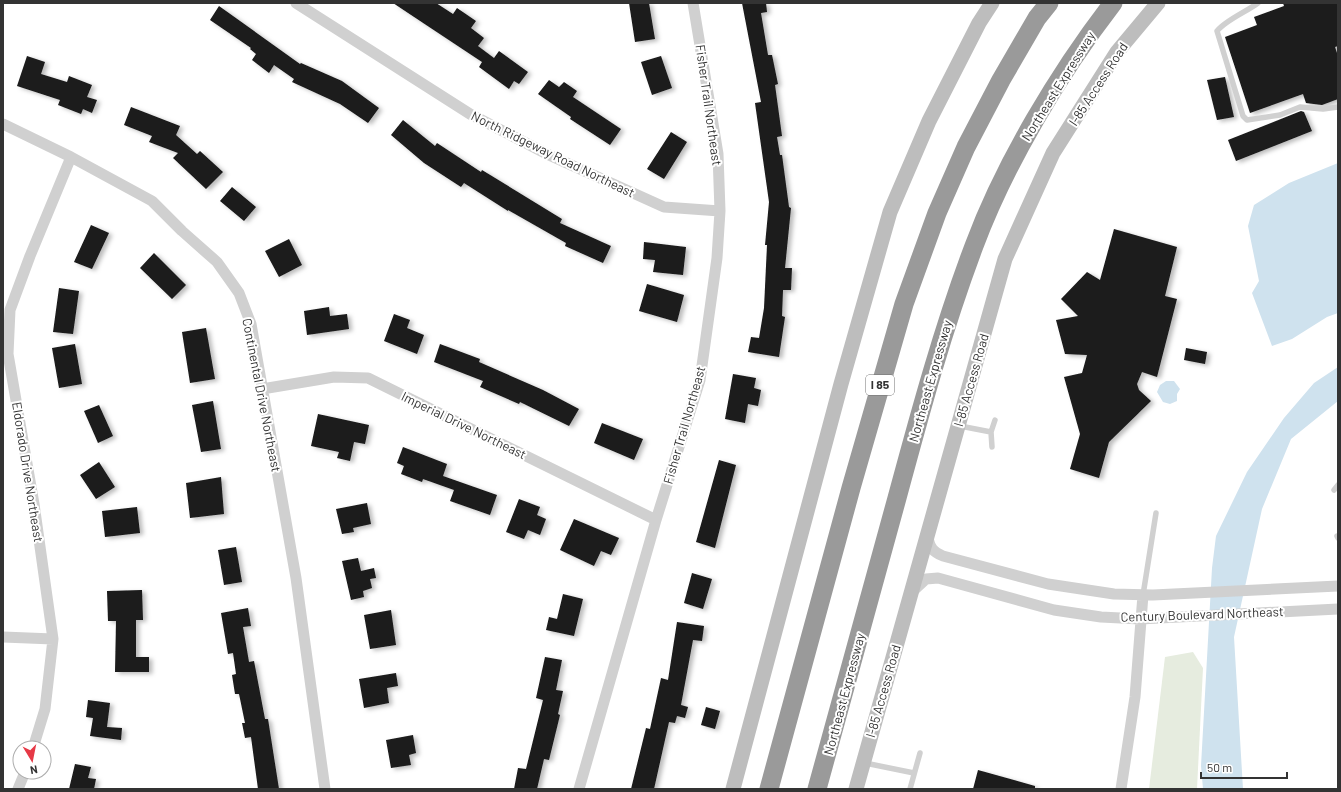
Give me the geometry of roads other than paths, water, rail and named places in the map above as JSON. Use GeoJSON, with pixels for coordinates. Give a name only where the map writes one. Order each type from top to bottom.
{"type":"FeatureCollection","features":[{"type":"Feature","properties":{"kind":"highway","name":"I 85"},"geometry":{"type":"LineString","coordinates":[[769,789],[851,488],[904,304],[937,213],[966,147],[1001,80],[1037,18],[1049,3]]}},
{"type":"Feature","properties":{"kind":"highway","name":"Northeast Expressway"},"geometry":{"type":"LineString","coordinates":[[817,789],[940,345],[974,245],[998,191],[1035,119],[1064,72],[1113,3]]}},
{"type":"Feature","properties":{"kind":"main road"},"geometry":{"type":"LineString","coordinates":[[733,789],[841,384],[890,212],[929,121],[992,3]]}},
{"type":"Feature","properties":{"kind":"main road","name":"I-85 Access Road"},"geometry":{"type":"LineString","coordinates":[[856,789],[1005,259],[1053,153],[1117,52],[1158,3]]}},
{"type":"Feature","properties":{"kind":"street","name":"North Ridgeway Road Northeast"},"geometry":{"type":"LineString","coordinates":[[296,3],[470,114],[550,155],[664,207],[720,211]]}},
{"type":"Feature","properties":{"kind":"street","name":"Fisher Trail Northeast"},"geometry":{"type":"LineString","coordinates":[[579,789],[656,520],[700,380],[717,258],[720,211],[718,154],[693,3]]}},
{"type":"Feature","properties":{"kind":"street","name":"Continental Drive Northeast"},"geometry":{"type":"LineString","coordinates":[[3,124],[71,157],[152,201],[217,262],[239,293],[251,324],[296,578],[325,789]]}},
{"type":"Feature","properties":{"kind":"street","name":"Eldorado Drive Northeast"},"geometry":{"type":"LineString","coordinates":[[36,740],[46,709],[53,639],[34,504],[6,355],[10,310],[30,256],[71,157]]}},
{"type":"Feature","properties":{"kind":"street","name":"Imperial Drive Northeast"},"geometry":{"type":"LineString","coordinates":[[262,389],[334,377],[368,378],[656,520]]}},
{"type":"Feature","properties":{"kind":"street","name":"Century Boulevard Northeast"},"geometry":{"type":"LineString","coordinates":[[928,533],[931,548],[943,556],[1064,588],[1098,593],[1142,595],[1338,586]]}},
{"type":"Feature","properties":{"kind":"street","name":"Century Boulevard Northeast"},"geometry":{"type":"LineString","coordinates":[[910,595],[926,579],[938,578],[1061,611],[1084,615],[1140,619],[1274,611],[1338,609]]}},
{"type":"Feature","properties":{"kind":"street"},"geometry":{"type":"LineString","coordinates":[[1121,789],[1135,698],[1142,595]]}},
{"type":"Feature","properties":{"kind":"street"},"geometry":{"type":"LineString","coordinates":[[3,637],[53,639]]}},
{"type":"Feature","properties":{"kind":"lane"},"geometry":{"type":"LineString","coordinates":[[1258,3],[1245,13],[1222,26],[1217,31],[1243,116],[1247,120],[1259,119],[1280,115],[1306,106],[1322,109],[1338,107]]}},
{"type":"Feature","properties":{"kind":"lane"},"geometry":{"type":"LineString","coordinates":[[992,446],[991,432],[995,420]]}},
{"type":"Feature","properties":{"kind":"lane"},"geometry":{"type":"LineString","coordinates":[[958,426],[991,432]]}},
{"type":"Feature","properties":{"kind":"lane"},"geometry":{"type":"LineString","coordinates":[[1142,595],[1156,514]]}},
{"type":"Feature","properties":{"kind":"lane"},"geometry":{"type":"LineString","coordinates":[[910,789],[920,754]]}},
{"type":"Feature","properties":{"kind":"lane"},"geometry":{"type":"LineString","coordinates":[[863,762],[914,773]]}},
{"type":"Feature","properties":{"kind":"water"},"geometry":{"type":"Polygon","coordinates":[[[1338,163],[1338,313],[1327,317],[1292,339],[1272,346],[1252,293],[1259,281],[1248,226],[1254,205],[1289,183],[1338,163]]]}},
{"type":"Feature","properties":{"kind":"water"},"geometry":{"type":"Polygon","coordinates":[[[1338,367],[1338,401],[1291,439],[1262,509],[1234,637],[1243,789],[1203,789],[1201,766],[1212,568],[1216,536],[1247,472],[1284,418],[1314,383],[1338,367]]]}},
{"type":"Feature","properties":{"kind":"water"},"geometry":{"type":"Polygon","coordinates":[[[1166,381],[1174,381],[1180,389],[1177,394],[1177,401],[1170,404],[1163,402],[1157,392],[1160,385],[1166,381]]]}}]}
